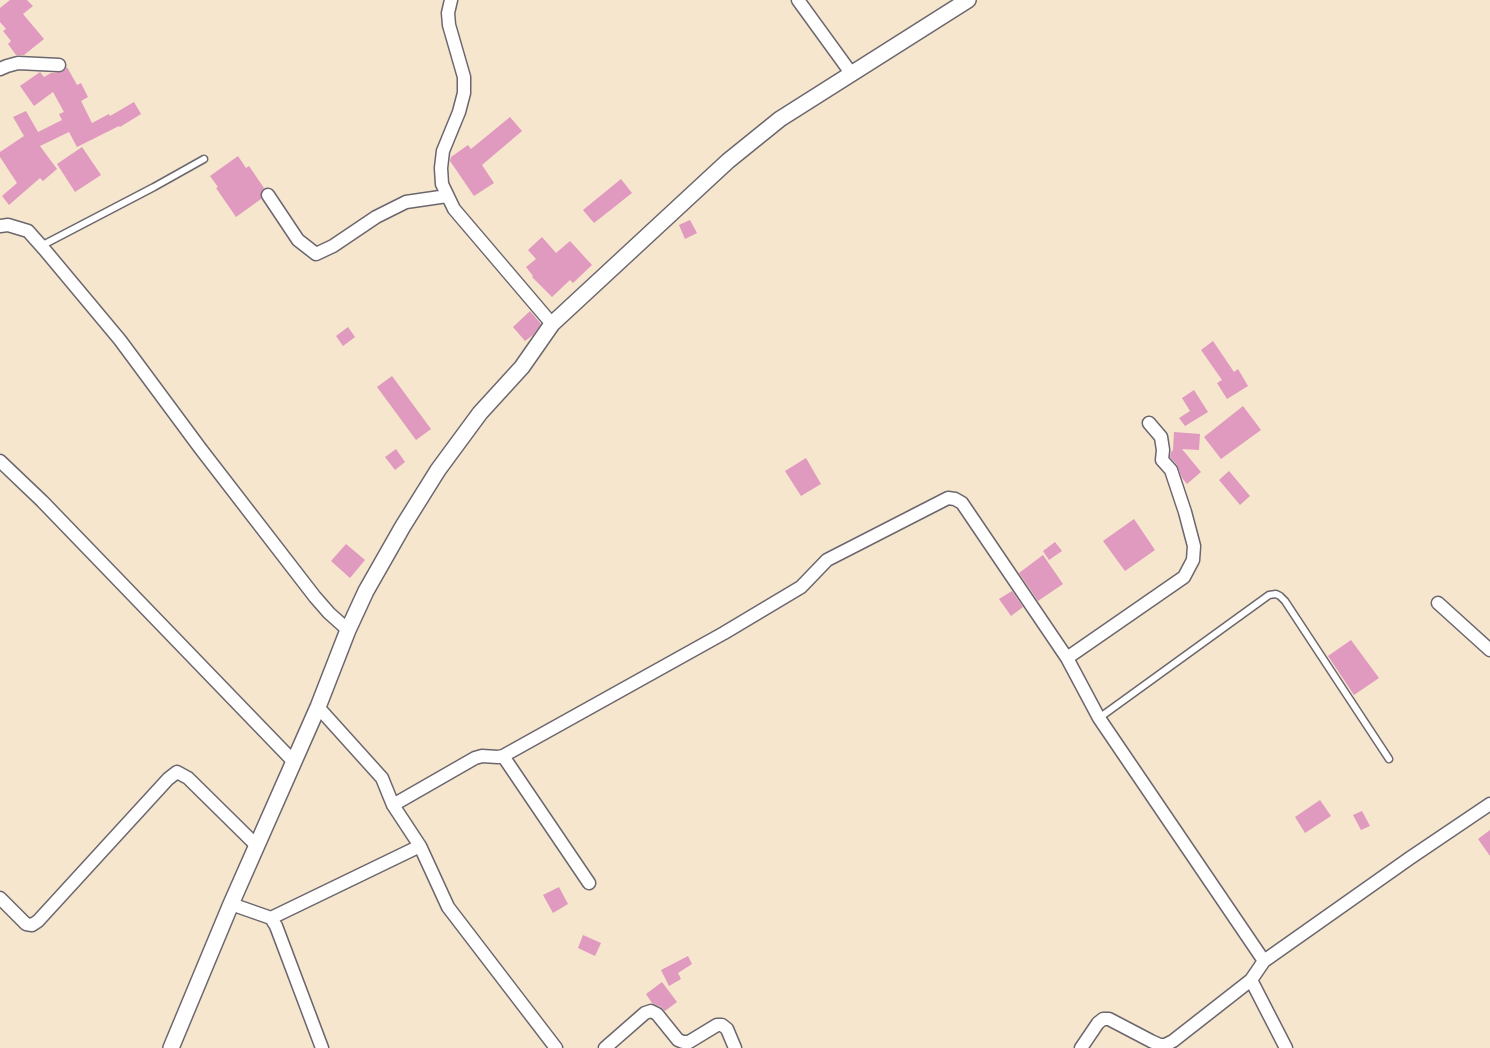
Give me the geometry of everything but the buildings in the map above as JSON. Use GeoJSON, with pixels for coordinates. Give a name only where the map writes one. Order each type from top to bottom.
{"type":"FeatureCollection","features":[{"type":"Feature","properties":{"kind":"street"},"geometry":{"type":"LineString","coordinates":[[452,0],[448,13],[449,25],[464,77],[464,93],[459,112],[443,151],[442,184],[454,209],[552,324]]}},
{"type":"Feature","properties":{"kind":"street"},"geometry":{"type":"LineString","coordinates":[[798,0],[851,73]]}},
{"type":"Feature","properties":{"kind":"street"},"geometry":{"type":"LineString","coordinates":[[171,1048],[231,904],[318,707],[366,590],[438,470],[480,413],[522,367],[552,324],[728,161],[780,118],[968,0]]}},
{"type":"Feature","properties":{"kind":"street"},"geometry":{"type":"LineString","coordinates":[[0,69],[18,63],[59,65]]}},
{"type":"Feature","properties":{"kind":"street"},"geometry":{"type":"LineString","coordinates":[[268,195],[298,240],[316,254],[333,246],[376,217],[406,202],[447,196]]}},
{"type":"Feature","properties":{"kind":"street"},"geometry":{"type":"LineString","coordinates":[[0,213],[4,225],[28,231],[120,340],[200,448],[315,596],[336,620],[348,630]]}},
{"type":"Feature","properties":{"kind":"street"},"geometry":{"type":"LineString","coordinates":[[1067,658],[1184,577],[1193,560],[1194,546],[1185,512],[1171,470],[1162,460],[1162,437],[1149,423]]}},
{"type":"Feature","properties":{"kind":"street"},"geometry":{"type":"LineString","coordinates":[[0,461],[42,501],[294,762]]}},
{"type":"Feature","properties":{"kind":"street"},"geometry":{"type":"LineString","coordinates":[[393,805],[475,758],[503,756],[724,633],[801,587],[827,560],[948,498],[955,499],[962,503],[1067,658],[1099,718],[1264,961]]}},
{"type":"Feature","properties":{"kind":"street"},"geometry":{"type":"LineString","coordinates":[[1438,603],[1490,650]]}},
{"type":"Feature","properties":{"kind":"street"},"geometry":{"type":"LineString","coordinates":[[318,707],[382,778],[393,805],[420,846],[448,907],[556,1048]]}},
{"type":"Feature","properties":{"kind":"street"},"geometry":{"type":"LineString","coordinates":[[503,756],[589,884]]}},
{"type":"Feature","properties":{"kind":"street"},"geometry":{"type":"LineString","coordinates":[[0,898],[26,924],[32,925],[38,921],[168,779],[177,772],[188,778],[257,846]]}},
{"type":"Feature","properties":{"kind":"street"},"geometry":{"type":"LineString","coordinates":[[1081,1048],[1098,1023],[1103,1019],[1109,1019],[1160,1045],[1166,1045],[1173,1041],[1251,980],[1264,961],[1490,804]]}},
{"type":"Feature","properties":{"kind":"street"},"geometry":{"type":"LineString","coordinates":[[271,918],[420,846]]}},
{"type":"Feature","properties":{"kind":"street"},"geometry":{"type":"LineString","coordinates":[[231,904],[271,918],[276,926],[322,1048]]}},
{"type":"Feature","properties":{"kind":"street"},"geometry":{"type":"LineString","coordinates":[[1251,980],[1286,1048]]}},
{"type":"Feature","properties":{"kind":"street"},"geometry":{"type":"LineString","coordinates":[[605,1048],[645,1013],[650,1011],[657,1014],[678,1040],[683,1042],[689,1042],[716,1025],[722,1025],[727,1030],[735,1048]]}},
{"type":"Feature","properties":{"kind":"lane"},"geometry":{"type":"LineString","coordinates":[[40,247],[204,159]]}},
{"type":"Feature","properties":{"kind":"lane"},"geometry":{"type":"LineString","coordinates":[[1099,718],[1269,595],[1276,594],[1285,601],[1389,759]]}}]}
